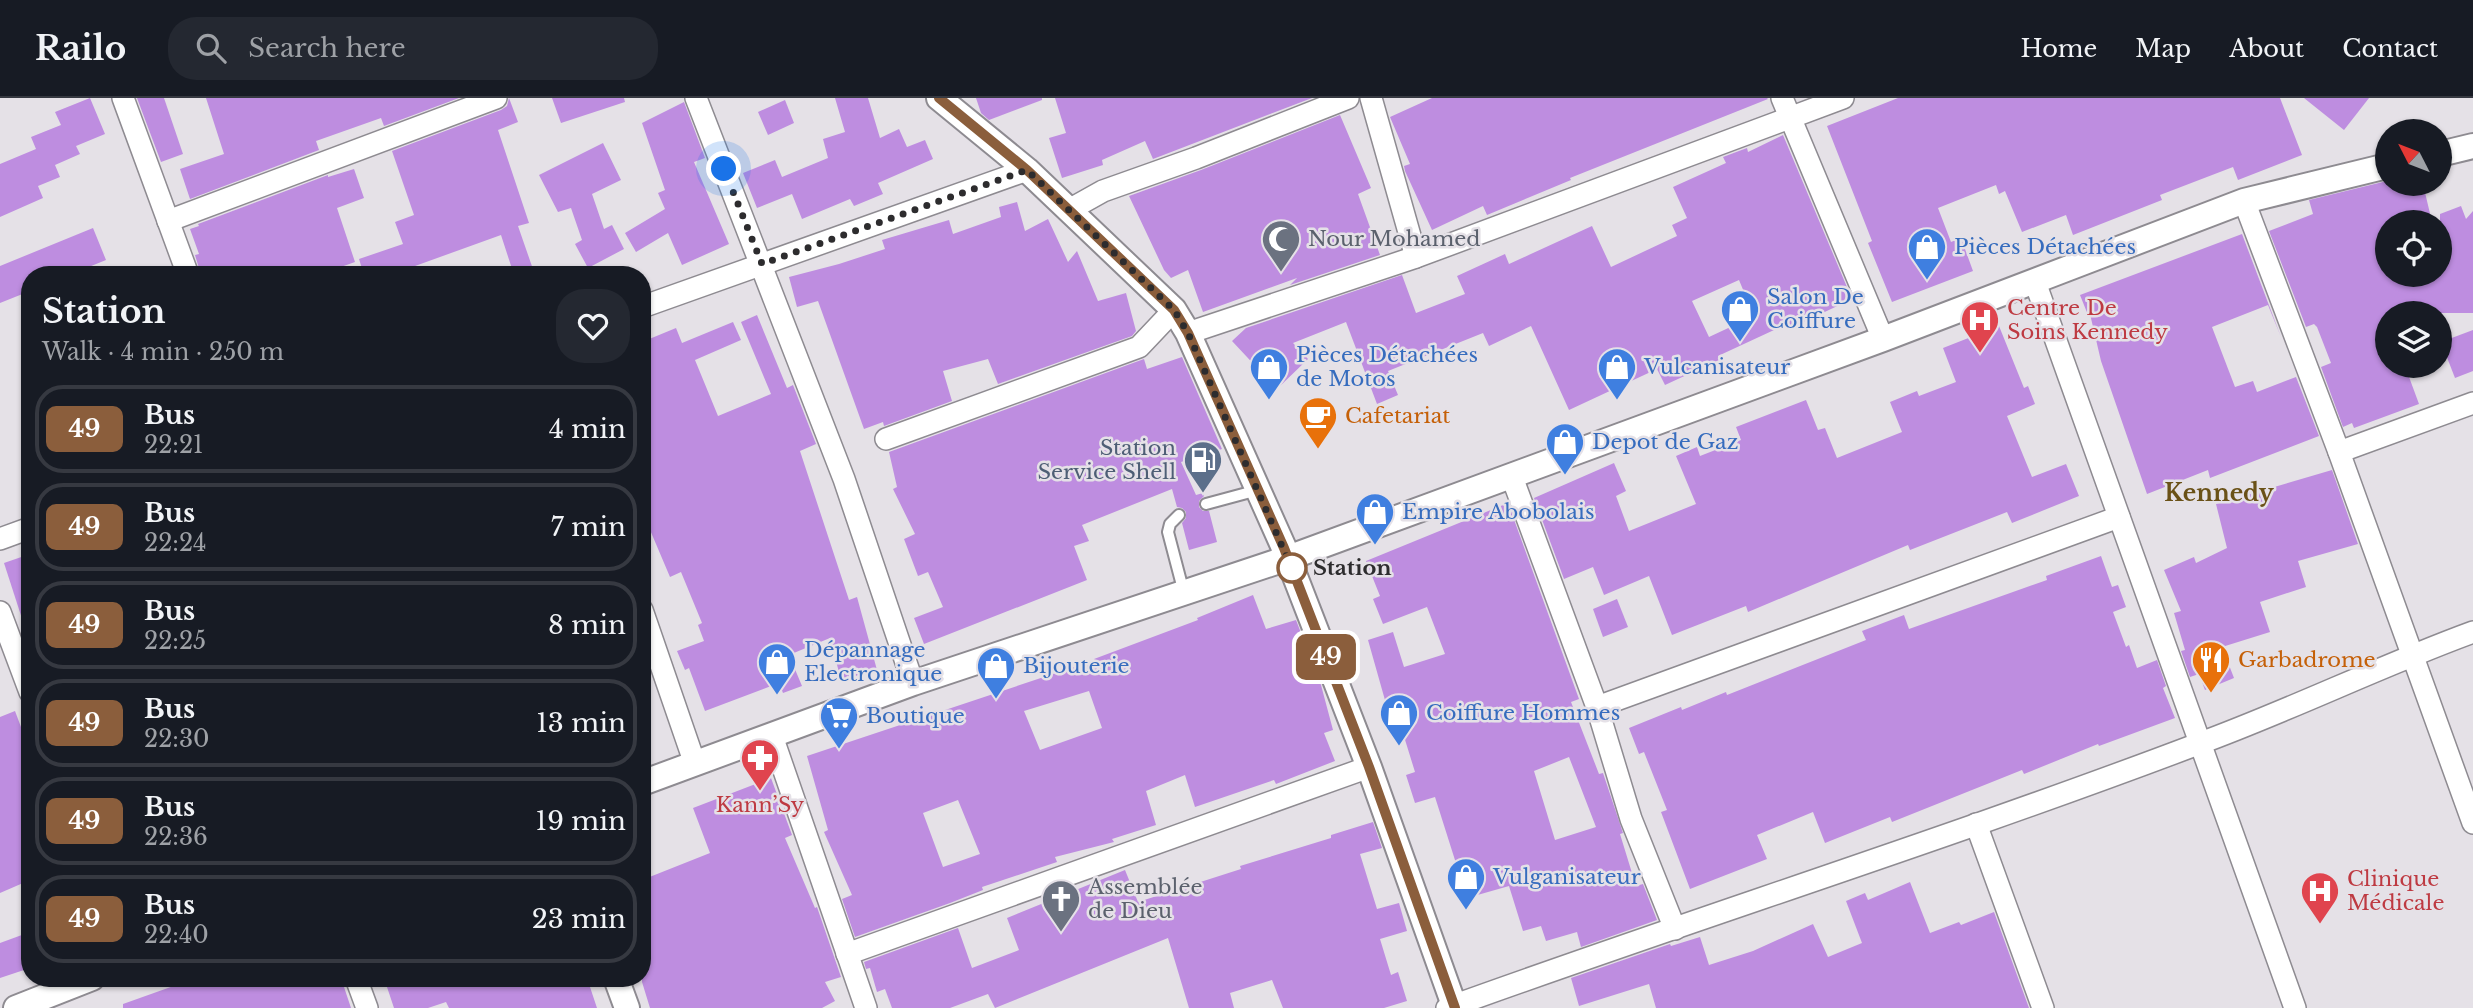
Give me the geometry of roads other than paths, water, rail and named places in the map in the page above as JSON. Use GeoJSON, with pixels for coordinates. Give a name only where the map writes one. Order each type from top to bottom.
{"type":"FeatureCollection","features":[{"type":"Feature","properties":{"kind":"street"},"geometry":{"type":"LineString","coordinates":[[123,98],[185,266]]}},
{"type":"Feature","properties":{"kind":"street"},"geometry":{"type":"LineString","coordinates":[[168,221],[496,98]]}},
{"type":"Feature","properties":{"kind":"street"},"geometry":{"type":"LineString","coordinates":[[696,98],[844,479],[913,683]]}},
{"type":"Feature","properties":{"kind":"street"},"geometry":{"type":"LineString","coordinates":[[1069,210],[1103,191],[1196,158],[1348,98]]}},
{"type":"Feature","properties":{"kind":"street"},"geometry":{"type":"LineString","coordinates":[[1371,98],[1416,257]]}},
{"type":"Feature","properties":{"kind":"street"},"geometry":{"type":"LineString","coordinates":[[1188,333],[1416,257],[1785,108],[1843,98]]}},
{"type":"Feature","properties":{"kind":"street"},"geometry":{"type":"LineString","coordinates":[[947,102],[1027,170],[1174,310],[1188,333],[1288,558],[1369,767],[1452,1007],[2201,744],[2413,654],[2473,632]]}},
{"type":"Feature","properties":{"kind":"street"},"geometry":{"type":"LineString","coordinates":[[1785,108],[1883,339]]}},
{"type":"Feature","properties":{"kind":"street"},"geometry":{"type":"LineString","coordinates":[[2452,151],[2473,146]]}},
{"type":"Feature","properties":{"kind":"street"},"geometry":{"type":"LineString","coordinates":[[651,780],[913,683],[1288,558],[1512,477],[2244,201],[2375,169]]}},
{"type":"Feature","properties":{"kind":"street"},"geometry":{"type":"LineString","coordinates":[[651,304],[1027,170]]}},
{"type":"Feature","properties":{"kind":"street"},"geometry":{"type":"LineString","coordinates":[[2244,201],[2339,452],[2473,823]]}},
{"type":"Feature","properties":{"kind":"street"},"geometry":{"type":"LineString","coordinates":[[2035,282],[2295,1008]]}},
{"type":"Feature","properties":{"kind":"street"},"geometry":{"type":"LineString","coordinates":[[886,439],[1139,347],[1174,310]]}},
{"type":"Feature","properties":{"kind":"street"},"geometry":{"type":"LineString","coordinates":[[2339,452],[2473,403]]}},
{"type":"Feature","properties":{"kind":"street"},"geometry":{"type":"LineString","coordinates":[[1512,477],[1597,707],[1631,819],[1675,929]]}},
{"type":"Feature","properties":{"kind":"street"},"geometry":{"type":"LineString","coordinates":[[1597,707],[2119,517]]}},
{"type":"Feature","properties":{"kind":"street"},"geometry":{"type":"LineString","coordinates":[[0,539],[21,531]]}},
{"type":"Feature","properties":{"kind":"street"},"geometry":{"type":"LineString","coordinates":[[0,612],[21,668]]}},
{"type":"Feature","properties":{"kind":"street"},"geometry":{"type":"LineString","coordinates":[[651,636],[695,764]]}},
{"type":"Feature","properties":{"kind":"street"},"geometry":{"type":"LineString","coordinates":[[772,736],[866,1008]]}},
{"type":"Feature","properties":{"kind":"street"},"geometry":{"type":"LineString","coordinates":[[848,954],[1369,767]]}},
{"type":"Feature","properties":{"kind":"street"},"geometry":{"type":"LineString","coordinates":[[1976,824],[2043,1008]]}},
{"type":"Feature","properties":{"kind":"street"},"geometry":{"type":"LineString","coordinates":[[16,1008],[69,987]]}},
{"type":"Feature","properties":{"kind":"street"},"geometry":{"type":"LineString","coordinates":[[359,987],[367,1008]]}},
{"type":"Feature","properties":{"kind":"street"},"geometry":{"type":"LineString","coordinates":[[619,987],[627,1008]]}},
{"type":"Feature","properties":{"kind":"lane"},"geometry":{"type":"LineString","coordinates":[[1206,504],[1258,490]]}},
{"type":"Feature","properties":{"kind":"lane"},"geometry":{"type":"LineString","coordinates":[[1179,515],[1170,524],[1168,532],[1184,593]]}},
{"type":"Feature","properties":{"kind":"place","name":"Nour Mohamed"},"geometry":{"type":"Point","coordinates":[1281,273]}},
{"type":"Feature","properties":{"kind":"place","name":"Pièces Détachées"},"geometry":{"type":"Point","coordinates":[1927,281]}},
{"type":"Feature","properties":{"kind":"place","name":"Salon De Coiffure"},"geometry":{"type":"Point","coordinates":[1740,343]}},
{"type":"Feature","properties":{"kind":"place","name":"Centre De Soins Kennedy"},"geometry":{"type":"Point","coordinates":[1980,354]}},
{"type":"Feature","properties":{"kind":"place","name":"Pièces Détachées de Motos"},"geometry":{"type":"Point","coordinates":[1269,401]}},
{"type":"Feature","properties":{"kind":"place","name":"Vulcanisateur"},"geometry":{"type":"Point","coordinates":[1617,401]}},
{"type":"Feature","properties":{"kind":"place","name":"Cafetariat"},"geometry":{"type":"Point","coordinates":[1318,450]}},
{"type":"Feature","properties":{"kind":"place","name":"Depot de Gaz"},"geometry":{"type":"Point","coordinates":[1565,476]}},
{"type":"Feature","properties":{"kind":"place","name":"Station Service Shell"},"geometry":{"type":"Point","coordinates":[1203,494]}},
{"type":"Feature","properties":{"kind":"place","name":"Empire Abobolais"},"geometry":{"type":"Point","coordinates":[1375,546]}},
{"type":"Feature","properties":{"kind":"place","name":"Station"},"geometry":{"type":"Point","coordinates":[1292,568]}},
{"type":"Feature","properties":{"kind":"place","name":"Garbadrome"},"geometry":{"type":"Point","coordinates":[2211,694]}},
{"type":"Feature","properties":{"kind":"place","name":"Dépannage Electronique"},"geometry":{"type":"Point","coordinates":[777,696]}},
{"type":"Feature","properties":{"kind":"place","name":"Bijouterie"},"geometry":{"type":"Point","coordinates":[996,700]}},
{"type":"Feature","properties":{"kind":"place","name":"Coiffure Hommes"},"geometry":{"type":"Point","coordinates":[1399,747]}},
{"type":"Feature","properties":{"kind":"place","name":"Boutique"},"geometry":{"type":"Point","coordinates":[839,750]}},
{"type":"Feature","properties":{"kind":"place","name":"Kann’Sy"},"geometry":{"type":"Point","coordinates":[760,792]}},
{"type":"Feature","properties":{"kind":"place","name":"Vulganisateur"},"geometry":{"type":"Point","coordinates":[1466,911]}},
{"type":"Feature","properties":{"kind":"place","name":"Clinique Médicale"},"geometry":{"type":"Point","coordinates":[2320,925]}},
{"type":"Feature","properties":{"kind":"place","name":"Assemblée de Dieu"},"geometry":{"type":"Point","coordinates":[1061,933]}},
{"type":"Feature","properties":{"kind":"district","name":"Kennedy"},"geometry":{"type":"Point","coordinates":[2219,493]}}]}
